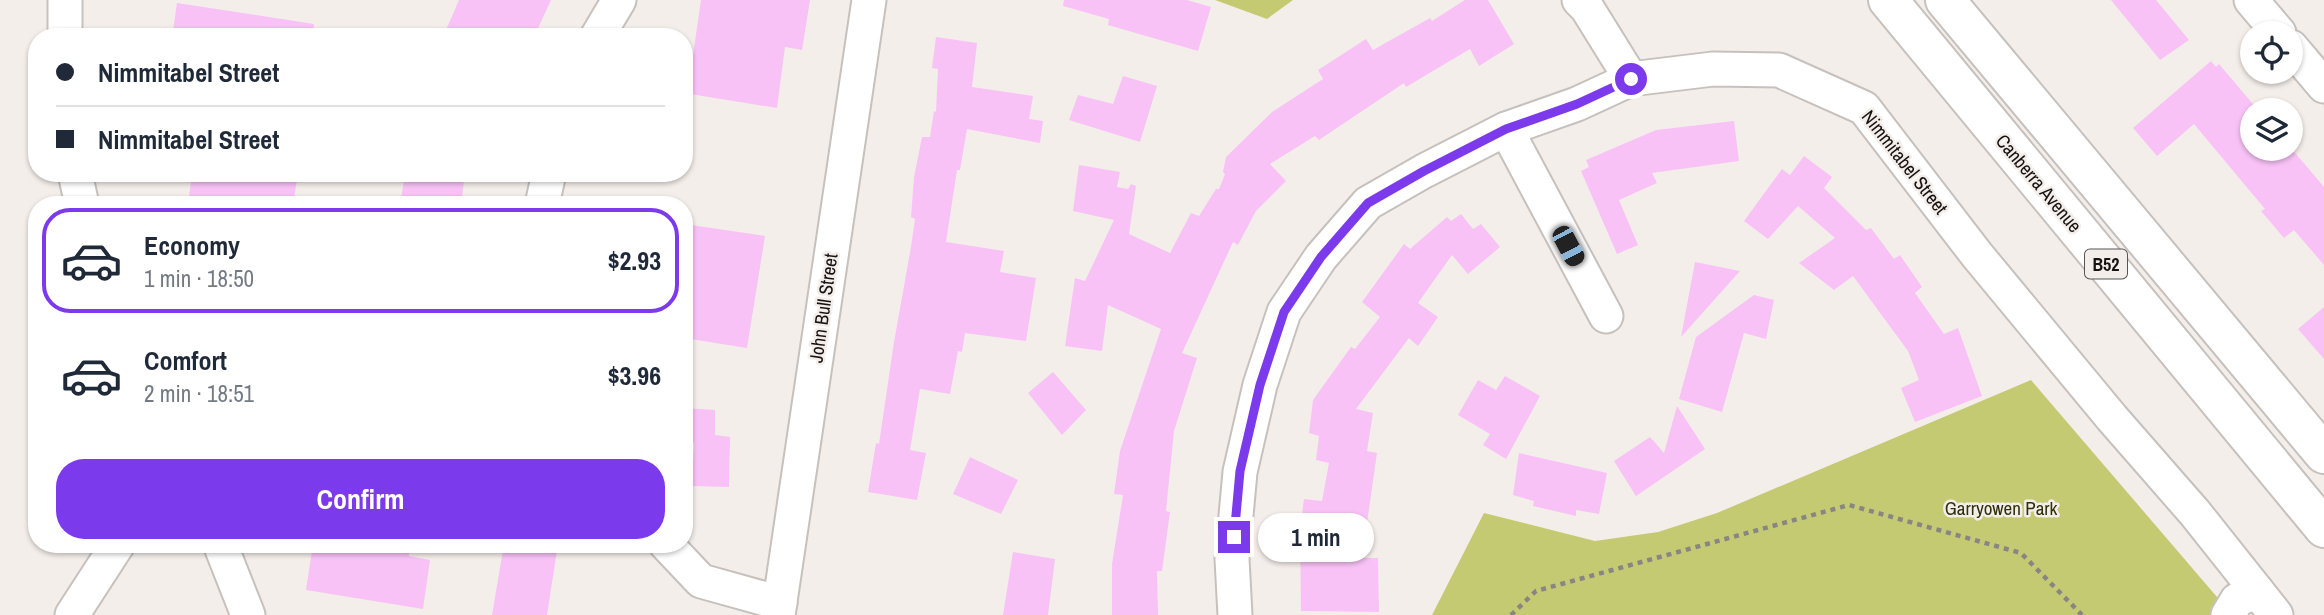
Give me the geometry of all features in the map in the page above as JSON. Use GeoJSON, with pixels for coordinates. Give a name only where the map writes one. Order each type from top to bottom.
{"type":"FeatureCollection","features":[{"type":"Feature","properties":{"kind":"highway","name":"Canberra Avenue"},"geometry":{"type":"LineString","coordinates":[[1888,0],[2324,528]]}},
{"type":"Feature","properties":{"kind":"highway","name":"B52"},"geometry":{"type":"LineString","coordinates":[[1945,0],[2324,454]]}},
{"type":"Feature","properties":{"kind":"street"},"geometry":{"type":"LineString","coordinates":[[65,0],[65,28]]}},
{"type":"Feature","properties":{"kind":"street"},"geometry":{"type":"LineString","coordinates":[[602,28],[619,0]]}},
{"type":"Feature","properties":{"kind":"street","name":"John Bull Street"},"geometry":{"type":"LineString","coordinates":[[779,609],[869,0]]}},
{"type":"Feature","properties":{"kind":"street"},"geometry":{"type":"LineString","coordinates":[[1579,0],[1587,8],[1631,79]]}},
{"type":"Feature","properties":{"kind":"street"},"geometry":{"type":"LineString","coordinates":[[2251,0],[2269,21]]}},
{"type":"Feature","properties":{"kind":"street"},"geometry":{"type":"LineString","coordinates":[[2303,61],[2324,86]]}},
{"type":"Feature","properties":{"kind":"street","name":"Nimmitabel Street"},"geometry":{"type":"LineString","coordinates":[[1235,615],[1232,559],[1240,471],[1260,385],[1284,312],[1321,257],[1368,203],[1506,129],[1577,104],[1631,79],[1713,69],[1779,70],[1864,108],[1978,255],[2112,418],[2195,513],[2266,603]]}},
{"type":"Feature","properties":{"kind":"street"},"geometry":{"type":"LineString","coordinates":[[1506,129],[1606,316]]}},
{"type":"Feature","properties":{"kind":"street"},"geometry":{"type":"LineString","coordinates":[[72,615],[112,553]]}},
{"type":"Feature","properties":{"kind":"street"},"geometry":{"type":"LineString","coordinates":[[224,553],[248,615]]}},
{"type":"Feature","properties":{"kind":"street"},"geometry":{"type":"LineString","coordinates":[[675,553],[701,581],[779,609]]}},
{"type":"Feature","properties":{"kind":"street"},"geometry":{"type":"LineString","coordinates":[[2228,615],[2237,600],[2266,603]]}},
{"type":"Feature","properties":{"kind":"path"},"geometry":{"type":"LineString","coordinates":[[1511,615],[1536,591],[1849,505],[2021,553],[2082,615]]}},
{"type":"Feature","properties":{"kind":"green space"},"geometry":{"type":"Polygon","coordinates":[[[1215,0],[1293,0],[1267,19],[1215,0]]]}},
{"type":"Feature","properties":{"kind":"green space","name":"Garryowen Park"},"geometry":{"type":"Polygon","coordinates":[[[2031,380],[2217,597],[2227,615],[1432,615],[1484,513],[1595,541],[1658,532],[1717,513],[2031,380]]]}},
{"type":"Feature","properties":{"kind":"building"},"geometry":{"type":"Polygon","coordinates":[[[459,0],[551,0],[538,28],[447,28],[459,0]]]}},
{"type":"Feature","properties":{"kind":"building"},"geometry":{"type":"Polygon","coordinates":[[[701,0],[810,0],[802,50],[785,47],[777,108],[693,94],[693,55],[701,0]]]}},
{"type":"Feature","properties":{"kind":"building"},"geometry":{"type":"Polygon","coordinates":[[[1064,0],[1187,0],[1211,7],[1198,51],[1108,25],[1109,19],[1063,6],[1064,0]]]}},
{"type":"Feature","properties":{"kind":"building"},"geometry":{"type":"Polygon","coordinates":[[[1465,0],[1488,0],[1514,44],[1479,66],[1470,49],[1406,87],[1404,83],[1319,140],[1315,136],[1270,164],[1286,181],[1256,211],[1238,245],[1233,242],[1182,353],[1197,358],[1174,431],[1166,511],[1170,512],[1162,571],[1157,571],[1158,615],[1112,615],[1112,564],[1123,495],[1114,494],[1120,451],[1161,329],[1108,305],[1102,351],[1065,346],[1075,278],[1085,281],[1114,220],[1073,211],[1079,165],[1120,172],[1117,187],[1128,189],[1131,184],[1136,186],[1129,234],[1170,253],[1191,213],[1199,216],[1216,189],[1219,189],[1225,174],[1223,172],[1226,157],[1272,112],[1323,79],[1318,70],[1366,39],[1373,50],[1430,18],[1432,21],[1465,0]]]}},
{"type":"Feature","properties":{"kind":"building"},"geometry":{"type":"Polygon","coordinates":[[[2111,0],[2156,0],[2189,40],[2160,60],[2111,0]]]}},
{"type":"Feature","properties":{"kind":"building"},"geometry":{"type":"Polygon","coordinates":[[[177,3],[314,24],[314,28],[173,28],[177,3]]]}},
{"type":"Feature","properties":{"kind":"building"},"geometry":{"type":"Polygon","coordinates":[[[936,37],[977,43],[972,87],[1033,96],[1029,119],[1043,121],[1040,143],[967,129],[960,170],[957,170],[946,242],[1004,251],[1000,272],[1036,278],[1026,341],[965,333],[962,352],[958,351],[950,394],[920,389],[910,450],[926,453],[917,500],[868,492],[876,443],[879,444],[911,247],[915,219],[911,217],[914,177],[922,137],[930,137],[934,111],[936,112],[938,69],[932,68],[936,37]]]}},
{"type":"Feature","properties":{"kind":"building"},"geometry":{"type":"Polygon","coordinates":[[[2211,61],[2216,67],[2219,64],[2248,98],[2240,98],[2240,161],[2302,161],[2324,187],[2324,265],[2294,230],[2284,238],[2261,211],[2265,209],[2194,124],[2157,156],[2133,128],[2211,61]]]}},
{"type":"Feature","properties":{"kind":"building"},"geometry":{"type":"Polygon","coordinates":[[[1123,76],[1157,86],[1140,142],[1069,120],[1078,95],[1113,104],[1123,76]]]}},
{"type":"Feature","properties":{"kind":"building"},"geometry":{"type":"Polygon","coordinates":[[[1734,121],[1739,161],[1652,173],[1657,183],[1619,200],[1638,245],[1617,254],[1581,171],[1589,167],[1586,160],[1656,130],[1734,121]]]}},
{"type":"Feature","properties":{"kind":"building"},"geometry":{"type":"Polygon","coordinates":[[[1804,156],[1832,177],[1824,188],[1866,230],[1871,228],[1894,259],[1900,255],[1922,287],[1915,293],[1944,334],[1958,328],[1982,396],[1915,422],[1901,388],[1919,380],[1908,351],[1853,276],[1834,290],[1799,263],[1835,238],[1798,206],[1768,239],[1744,221],[1782,169],[1790,175],[1804,156]]]}},
{"type":"Feature","properties":{"kind":"building"},"geometry":{"type":"Polygon","coordinates":[[[191,182],[297,182],[294,196],[189,196],[191,182]]]}},
{"type":"Feature","properties":{"kind":"building"},"geometry":{"type":"Polygon","coordinates":[[[404,182],[464,182],[462,196],[401,196],[404,182]]]}},
{"type":"Feature","properties":{"kind":"building"},"geometry":{"type":"Polygon","coordinates":[[[1461,214],[1473,229],[1481,224],[1500,247],[1468,274],[1452,255],[1418,303],[1438,317],[1418,346],[1409,338],[1356,409],[1373,413],[1367,451],[1377,453],[1362,558],[1378,558],[1379,612],[1301,611],[1300,529],[1304,499],[1322,501],[1329,463],[1316,460],[1319,436],[1309,433],[1313,400],[1351,347],[1355,349],[1380,317],[1362,302],[1404,244],[1410,249],[1447,217],[1451,221],[1461,214]]]}},
{"type":"Feature","properties":{"kind":"building"},"geometry":{"type":"Polygon","coordinates":[[[693,225],[765,236],[747,348],[693,339],[693,225]]]}},
{"type":"Feature","properties":{"kind":"building"},"geometry":{"type":"Polygon","coordinates":[[[1695,262],[1740,271],[1681,337],[1695,262]]]}},
{"type":"Feature","properties":{"kind":"building"},"geometry":{"type":"Polygon","coordinates":[[[1754,295],[1774,300],[1766,339],[1744,333],[1722,412],[1679,399],[1696,337],[1754,295]]]}},
{"type":"Feature","properties":{"kind":"building"},"geometry":{"type":"Polygon","coordinates":[[[2324,307],[2324,359],[2298,329],[2324,307]]]}},
{"type":"Feature","properties":{"kind":"building"},"geometry":{"type":"Polygon","coordinates":[[[1053,372],[1086,410],[1062,435],[1028,393],[1053,372]]]}},
{"type":"Feature","properties":{"kind":"building"},"geometry":{"type":"Polygon","coordinates":[[[1505,376],[1540,396],[1506,459],[1483,445],[1490,434],[1458,415],[1478,380],[1496,390],[1505,376]]]}},
{"type":"Feature","properties":{"kind":"building"},"geometry":{"type":"Polygon","coordinates":[[[1677,406],[1705,449],[1636,496],[1614,461],[1650,437],[1664,453],[1677,406]]]}},
{"type":"Feature","properties":{"kind":"building"},"geometry":{"type":"Polygon","coordinates":[[[693,409],[715,410],[715,435],[730,437],[729,487],[693,486],[693,409]]]}},
{"type":"Feature","properties":{"kind":"building"},"geometry":{"type":"Polygon","coordinates":[[[1519,453],[1607,473],[1599,514],[1576,510],[1576,516],[1533,506],[1534,501],[1513,495],[1519,453]]]}},
{"type":"Feature","properties":{"kind":"building"},"geometry":{"type":"Polygon","coordinates":[[[970,457],[1018,480],[1001,514],[953,494],[970,457]]]}},
{"type":"Feature","properties":{"kind":"building"},"geometry":{"type":"Polygon","coordinates":[[[1013,552],[1055,559],[1048,615],[1003,615],[1013,552]]]}},
{"type":"Feature","properties":{"kind":"building"},"geometry":{"type":"Polygon","coordinates":[[[312,553],[409,553],[409,556],[430,560],[423,609],[306,590],[312,553]]]}},
{"type":"Feature","properties":{"kind":"building"},"geometry":{"type":"Polygon","coordinates":[[[502,553],[557,553],[547,615],[492,615],[502,553]]]}},
{"type":"Feature","properties":{"kind":"route"},"geometry":{"type":"LineString","coordinates":[[1234,537],[1240,471],[1260,385],[1284,312],[1321,257],[1368,203],[1506,129],[1577,104],[1631,79]]}}]}
